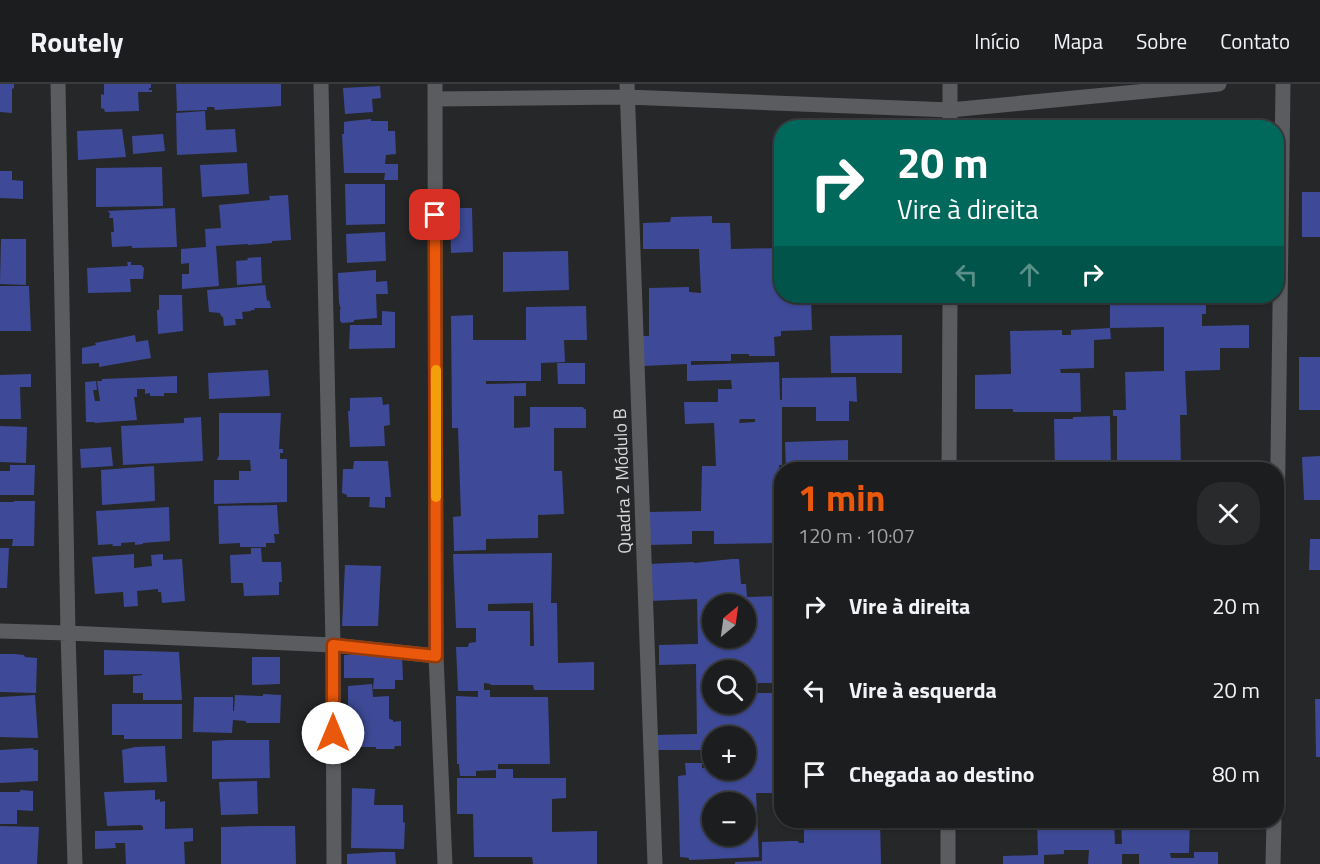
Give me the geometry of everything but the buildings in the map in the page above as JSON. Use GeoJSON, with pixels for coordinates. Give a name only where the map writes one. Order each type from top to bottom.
{"type":"FeatureCollection","features":[{"type":"Feature","properties":{"kind":"street"},"geometry":{"type":"LineString","coordinates":[[58,84],[68,633],[75,864]]}},
{"type":"Feature","properties":{"kind":"street"},"geometry":{"type":"LineString","coordinates":[[321,84],[333,645],[334,864]]}},
{"type":"Feature","properties":{"kind":"street"},"geometry":{"type":"LineString","coordinates":[[950,84],[950,120]]}},
{"type":"Feature","properties":{"kind":"street"},"geometry":{"type":"LineString","coordinates":[[445,864],[436,656],[435,92],[627,91],[950,110],[1219,84]]}},
{"type":"Feature","properties":{"kind":"street"},"geometry":{"type":"LineString","coordinates":[[1283,84],[1283,120]]}},
{"type":"Feature","properties":{"kind":"street","name":"Quadra 2 Módulo B"},"geometry":{"type":"LineString","coordinates":[[627,91],[655,864]]}},
{"type":"Feature","properties":{"kind":"street"},"geometry":{"type":"LineString","coordinates":[[949,462],[950,303]]}},
{"type":"Feature","properties":{"kind":"street"},"geometry":{"type":"LineString","coordinates":[[1278,462],[1280,303]]}},
{"type":"Feature","properties":{"kind":"street"},"geometry":{"type":"LineString","coordinates":[[0,631],[333,645],[436,656]]}},
{"type":"Feature","properties":{"kind":"street"},"geometry":{"type":"LineString","coordinates":[[948,828],[948,864]]}},
{"type":"Feature","properties":{"kind":"street"},"geometry":{"type":"LineString","coordinates":[[1273,864],[1274,828]]}},
{"type":"Feature","properties":{"kind":"slow traffic"},"geometry":{"type":"LineString","coordinates":[[436,370],[436,497]]}},
{"type":"Feature","properties":{"kind":"route"},"geometry":{"type":"LineString","coordinates":[[333,733],[333,645],[436,656],[435,215]]}}]}
